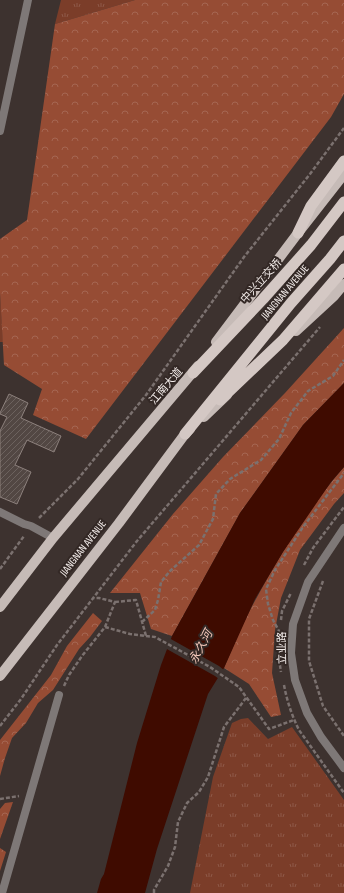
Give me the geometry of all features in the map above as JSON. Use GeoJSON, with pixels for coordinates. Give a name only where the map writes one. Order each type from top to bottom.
{"type":"FeatureCollection","features":[{"type":"Feature","properties":{"kind":"highway"},"geometry":{"type":"LineString","coordinates":[[298,234],[311,206],[344,161]]}},
{"type":"Feature","properties":{"kind":"highway","name":"中兴立交桥"},"geometry":{"type":"LineString","coordinates":[[193,373],[263,299],[311,245],[344,202]]}},
{"type":"Feature","properties":{"kind":"highway","name":"JIANGNAN AVENUE"},"geometry":{"type":"LineString","coordinates":[[185,434],[344,241]]}},
{"type":"Feature","properties":{"kind":"highway"},"geometry":{"type":"LineString","coordinates":[[185,434],[282,340],[344,269]]}},
{"type":"Feature","properties":{"kind":"main road","name":"江南大道"},"geometry":{"type":"LineString","coordinates":[[0,607],[53,538],[193,373],[344,174]]}},
{"type":"Feature","properties":{"kind":"main road","name":"JIANGNAN AVENUE"},"geometry":{"type":"LineString","coordinates":[[0,676],[185,434],[334,296],[344,284]]}},
{"type":"Feature","properties":{"kind":"street"},"geometry":{"type":"LineString","coordinates":[[0,131],[28,0]]}},
{"type":"Feature","properties":{"kind":"street"},"geometry":{"type":"LineString","coordinates":[[0,512],[53,538]]}},
{"type":"Feature","properties":{"kind":"street","name":"立业路"},"geometry":{"type":"LineString","coordinates":[[344,528],[308,582],[293,624],[291,653],[296,680],[307,714],[321,737],[344,768]]}},
{"type":"Feature","properties":{"kind":"street"},"geometry":{"type":"LineString","coordinates":[[2,893],[59,695]]}},
{"type":"Feature","properties":{"kind":"path"},"geometry":{"type":"LineString","coordinates":[[0,569],[31,526],[78,479],[146,395],[244,257],[310,174],[344,128]]}},
{"type":"Feature","properties":{"kind":"path"},"geometry":{"type":"LineString","coordinates":[[0,726],[22,699],[57,645],[137,541],[323,323]]}},
{"type":"Feature","properties":{"kind":"path"},"geometry":{"type":"LineString","coordinates":[[142,622],[155,610],[161,582],[199,545],[213,519],[216,494],[230,479],[261,460],[279,439],[291,413],[308,391],[333,376],[344,360]]}},
{"type":"Feature","properties":{"kind":"path"},"geometry":{"type":"LineString","coordinates":[[280,633],[273,620],[268,604],[266,590],[275,570],[303,527],[344,473]]}},
{"type":"Feature","properties":{"kind":"path"},"geometry":{"type":"LineString","coordinates":[[326,576],[309,619],[309,661],[323,706],[344,736]]}},
{"type":"Feature","properties":{"kind":"path"},"geometry":{"type":"LineString","coordinates":[[92,598],[100,598],[115,602],[136,600],[146,636]]}},
{"type":"Feature","properties":{"kind":"path"},"geometry":{"type":"LineString","coordinates":[[59,695],[82,656],[106,627],[115,602]]}},
{"type":"Feature","properties":{"kind":"path"},"geometry":{"type":"LineString","coordinates":[[106,627],[130,634],[155,637],[210,667],[239,687],[269,730],[294,720]]}},
{"type":"Feature","properties":{"kind":"path"},"geometry":{"type":"LineString","coordinates":[[154,893],[154,890],[168,866],[175,847],[178,822],[186,803],[199,792],[208,777],[224,726],[246,698]]}},
{"type":"Feature","properties":{"kind":"path"},"geometry":{"type":"LineString","coordinates":[[0,799],[30,794]]}},
{"type":"Feature","properties":{"kind":"green space"},"geometry":{"type":"Polygon","coordinates":[[[61,0],[135,0],[55,24],[61,0]]]}},
{"type":"Feature","properties":{"kind":"green space"},"geometry":{"type":"Polygon","coordinates":[[[135,0],[344,0],[344,94],[331,117],[86,439],[33,415],[42,389],[4,365],[0,293],[0,239],[27,220],[55,24],[135,0]]]}},
{"type":"Feature","properties":{"kind":"green space"},"geometry":{"type":"Polygon","coordinates":[[[0,293],[3,342],[0,342],[0,293]]]}},
{"type":"Feature","properties":{"kind":"green space"},"geometry":{"type":"Polygon","coordinates":[[[344,328],[344,383],[303,425],[240,513],[172,636],[151,629],[140,593],[110,593],[173,514],[223,457],[285,393],[344,328]]]}},
{"type":"Feature","properties":{"kind":"green space"},"geometry":{"type":"Polygon","coordinates":[[[344,467],[344,493],[300,550],[281,598],[275,630],[272,673],[281,715],[271,717],[249,684],[224,668],[247,615],[276,564],[319,498],[344,467]]]}},
{"type":"Feature","properties":{"kind":"green space"},"geometry":{"type":"Polygon","coordinates":[[[93,613],[102,621],[79,649],[53,690],[38,703],[26,723],[12,738],[0,776],[0,740],[51,675],[67,646],[93,613]]]}},
{"type":"Feature","properties":{"kind":"green space"},"geometry":{"type":"Polygon","coordinates":[[[248,718],[268,739],[292,727],[344,800],[344,893],[190,893],[213,777],[232,723],[248,718]]]}},
{"type":"Feature","properties":{"kind":"green space"},"geometry":{"type":"Polygon","coordinates":[[[13,802],[0,839],[0,809],[5,803],[13,802]]]}},
{"type":"Feature","properties":{"kind":"green space"},"geometry":{"type":"Polygon","coordinates":[[[0,848],[6,852],[0,871],[0,848]]]}},
{"type":"Feature","properties":{"kind":"water","name":"永久河"},"geometry":{"type":"Polygon","coordinates":[[[344,383],[344,467],[331,482],[283,552],[255,599],[224,668],[208,694],[157,849],[145,893],[97,893],[104,874],[137,743],[161,665],[172,636],[240,513],[303,425],[344,383]]]}},
{"type":"Feature","properties":{"kind":"pier"},"geometry":{"type":"Polygon","coordinates":[[[169,638],[219,666],[225,671],[219,679],[165,648],[169,638]]]}},
{"type":"Feature","properties":{"kind":"building"},"geometry":{"type":"Polygon","coordinates":[[[9,394],[28,403],[21,418],[61,436],[54,452],[27,440],[15,465],[31,472],[17,504],[0,497],[0,431],[7,417],[0,413],[9,394]]]}}]}
